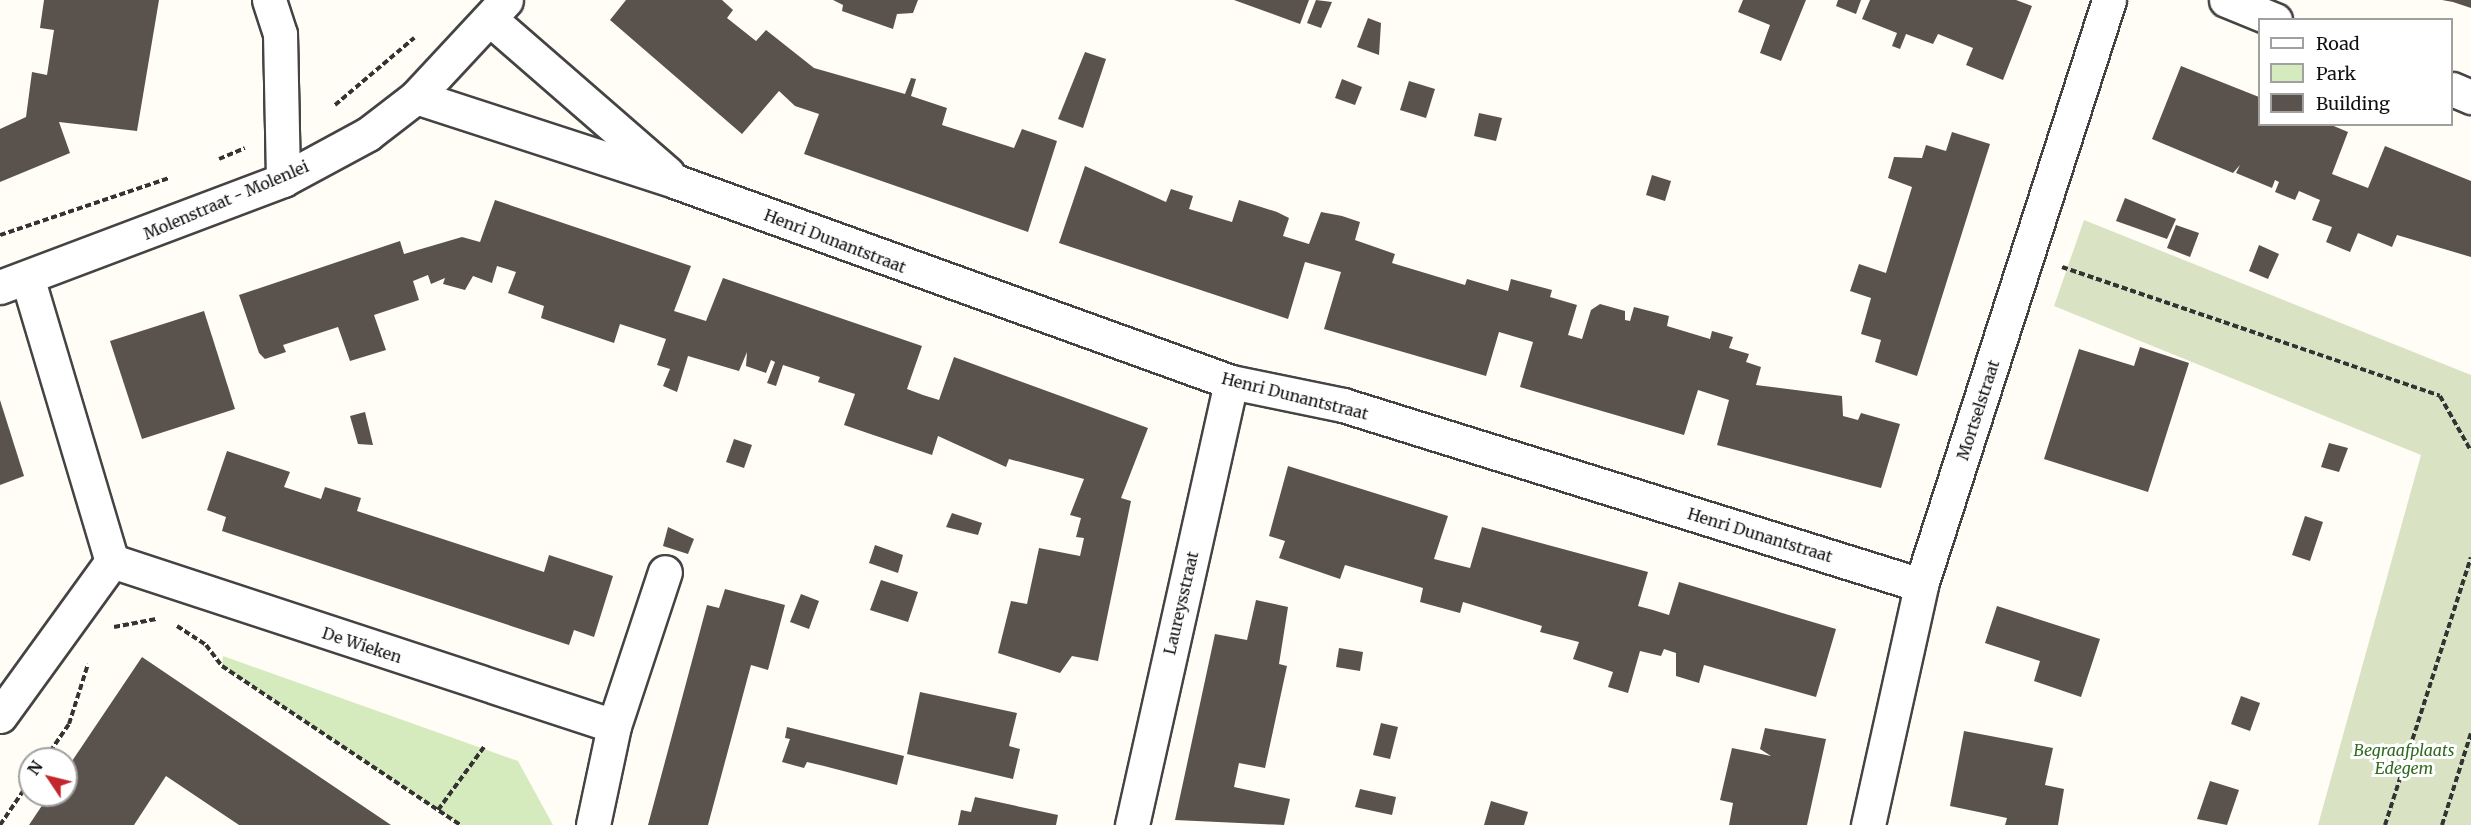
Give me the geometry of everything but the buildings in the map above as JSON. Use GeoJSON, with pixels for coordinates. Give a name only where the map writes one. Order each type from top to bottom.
{"type":"FeatureCollection","features":[{"type":"Feature","properties":{"kind":"street"},"geometry":{"type":"LineString","coordinates":[[269,0],[280,34],[284,132],[283,180]]}},
{"type":"Feature","properties":{"kind":"street","name":"Mortselstraat"},"geometry":{"type":"LineString","coordinates":[[1868,825],[1921,585],[2109,0]]}},
{"type":"Feature","properties":{"kind":"street"},"geometry":{"type":"LineString","coordinates":[[2226,0],[2271,18]]}},
{"type":"Feature","properties":{"kind":"street","name":"Molenstraat - Molenlei"},"geometry":{"type":"LineString","coordinates":[[14,284],[283,180],[368,134],[416,97],[498,10]]}},
{"type":"Feature","properties":{"kind":"street","name":"Henri Dunantstraat"},"geometry":{"type":"LineString","coordinates":[[498,10],[677,182]]}},
{"type":"Feature","properties":{"kind":"street"},"geometry":{"type":"LineString","coordinates":[[2453,91],[2471,97]]}},
{"type":"Feature","properties":{"kind":"street","name":"Henri Dunantstraat"},"geometry":{"type":"LineString","coordinates":[[416,97],[677,182],[1231,382],[1343,405],[1921,585]]}},
{"type":"Feature","properties":{"kind":"street"},"geometry":{"type":"LineString","coordinates":[[0,716],[112,561],[14,284]]}},
{"type":"Feature","properties":{"kind":"street","name":"Laureysstraat"},"geometry":{"type":"LineString","coordinates":[[1132,825],[1231,382]]}},
{"type":"Feature","properties":{"kind":"street","name":"De Wieken"},"geometry":{"type":"LineString","coordinates":[[112,561],[614,726]]}},
{"type":"Feature","properties":{"kind":"street"},"geometry":{"type":"LineString","coordinates":[[593,825],[614,726],[665,572]]}},
{"type":"Feature","properties":{"kind":"path"},"geometry":{"type":"LineString","coordinates":[[211,163],[312,121],[356,89],[421,32]]}},
{"type":"Feature","properties":{"kind":"path"},"geometry":{"type":"LineString","coordinates":[[0,235],[182,174]]}},
{"type":"Feature","properties":{"kind":"path"},"geometry":{"type":"LineString","coordinates":[[2028,256],[2440,396],[2471,451]]}},
{"type":"Feature","properties":{"kind":"path"},"geometry":{"type":"LineString","coordinates":[[2385,825],[2471,557]]}},
{"type":"Feature","properties":{"kind":"path"},"geometry":{"type":"LineString","coordinates":[[109,628],[147,619],[170,620],[206,645],[222,666],[460,825]]}},
{"type":"Feature","properties":{"kind":"path"},"geometry":{"type":"LineString","coordinates":[[53,747],[69,724],[88,659]]}},
{"type":"Feature","properties":{"kind":"path"},"geometry":{"type":"LineString","coordinates":[[2442,825],[2471,733]]}},
{"type":"Feature","properties":{"kind":"path"},"geometry":{"type":"LineString","coordinates":[[438,810],[484,747]]}},
{"type":"Feature","properties":{"kind":"path"},"geometry":{"type":"LineString","coordinates":[[0,825],[18,799]]}},
{"type":"Feature","properties":{"kind":"green space","name":"Begraafplaats Edegem"},"geometry":{"type":"Polygon","coordinates":[[[2084,220],[2471,375],[2471,825],[2318,825],[2421,455],[2054,306],[2084,220]]]}},
{"type":"Feature","properties":{"kind":"green space"},"geometry":{"type":"Polygon","coordinates":[[[223,656],[518,761],[553,825],[460,825],[222,666],[223,656]]]}}]}
